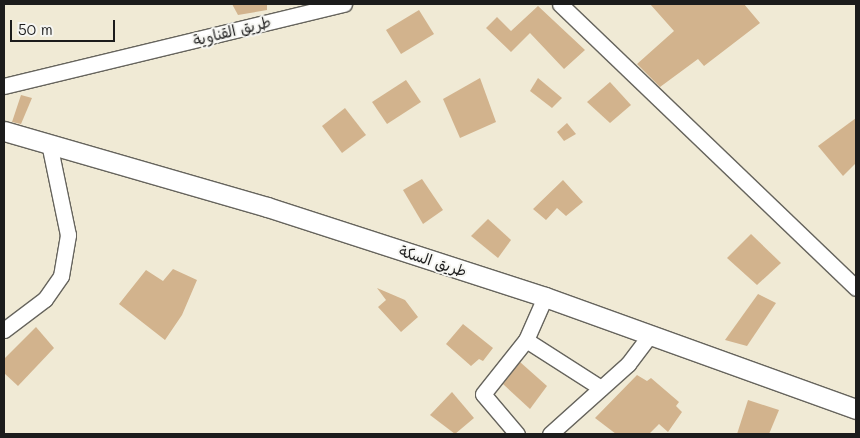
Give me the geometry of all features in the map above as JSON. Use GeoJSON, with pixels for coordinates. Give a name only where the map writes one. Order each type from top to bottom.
{"type":"FeatureCollection","features":[{"type":"Feature","properties":{"kind":"main road","name":"طريق السكة"},"geometry":{"type":"LineString","coordinates":[[4,131],[49,143],[545,297],[856,409]]}},
{"type":"Feature","properties":{"kind":"street","name":"طريق القناوية"},"geometry":{"type":"LineString","coordinates":[[4,86],[344,4]]}},
{"type":"Feature","properties":{"kind":"street"},"geometry":{"type":"LineString","coordinates":[[560,4],[856,286]]}},
{"type":"Feature","properties":{"kind":"street"},"geometry":{"type":"LineString","coordinates":[[4,330],[45,299],[63,267],[68,235],[49,143]]}},
{"type":"Feature","properties":{"kind":"street"},"geometry":{"type":"LineString","coordinates":[[517,434],[483,394],[526,340],[545,297]]}},
{"type":"Feature","properties":{"kind":"street"},"geometry":{"type":"LineString","coordinates":[[550,434],[628,364],[651,334]]}},
{"type":"Feature","properties":{"kind":"street"},"geometry":{"type":"LineString","coordinates":[[526,340],[601,388]]}},
{"type":"Feature","properties":{"kind":"building"},"geometry":{"type":"Polygon","coordinates":[[[232,4],[267,4],[267,10],[238,15],[232,4]]]}},
{"type":"Feature","properties":{"kind":"building"},"geometry":{"type":"Polygon","coordinates":[[[650,4],[744,4],[760,23],[704,66],[698,59],[660,87],[637,64],[674,31],[650,4]]]}},
{"type":"Feature","properties":{"kind":"building"},"geometry":{"type":"Polygon","coordinates":[[[538,6],[585,50],[564,69],[530,33],[511,52],[486,28],[497,17],[511,31],[538,6]]]}},
{"type":"Feature","properties":{"kind":"building"},"geometry":{"type":"Polygon","coordinates":[[[419,10],[434,34],[401,54],[386,30],[419,10]]]}},
{"type":"Feature","properties":{"kind":"building"},"geometry":{"type":"Polygon","coordinates":[[[480,78],[496,122],[460,138],[443,99],[480,78]]]}},
{"type":"Feature","properties":{"kind":"building"},"geometry":{"type":"Polygon","coordinates":[[[538,78],[562,98],[552,108],[530,91],[538,78]]]}},
{"type":"Feature","properties":{"kind":"building"},"geometry":{"type":"Polygon","coordinates":[[[406,80],[421,102],[387,124],[372,102],[406,80]]]}},
{"type":"Feature","properties":{"kind":"building"},"geometry":{"type":"Polygon","coordinates":[[[610,82],[631,105],[610,123],[587,102],[610,82]]]}},
{"type":"Feature","properties":{"kind":"building"},"geometry":{"type":"Polygon","coordinates":[[[21,95],[32,98],[21,124],[12,122],[21,95]]]}},
{"type":"Feature","properties":{"kind":"building"},"geometry":{"type":"Polygon","coordinates":[[[345,108],[366,135],[342,153],[322,126],[345,108]]]}},
{"type":"Feature","properties":{"kind":"building"},"geometry":{"type":"Polygon","coordinates":[[[856,118],[856,163],[843,176],[818,146],[856,118]]]}},
{"type":"Feature","properties":{"kind":"building"},"geometry":{"type":"Polygon","coordinates":[[[567,123],[576,134],[564,141],[557,132],[567,123]]]}},
{"type":"Feature","properties":{"kind":"building"},"geometry":{"type":"Polygon","coordinates":[[[422,179],[443,210],[423,224],[403,190],[422,179]]]}},
{"type":"Feature","properties":{"kind":"building"},"geometry":{"type":"Polygon","coordinates":[[[563,180],[583,202],[566,216],[557,208],[546,220],[533,209],[563,180]]]}},
{"type":"Feature","properties":{"kind":"building"},"geometry":{"type":"Polygon","coordinates":[[[488,219],[511,240],[498,258],[471,236],[488,219]]]}},
{"type":"Feature","properties":{"kind":"building"},"geometry":{"type":"Polygon","coordinates":[[[751,234],[781,263],[757,285],[727,258],[751,234]]]}},
{"type":"Feature","properties":{"kind":"building"},"geometry":{"type":"Polygon","coordinates":[[[173,269],[197,280],[182,315],[165,340],[119,304],[146,270],[163,281],[173,269]]]}},
{"type":"Feature","properties":{"kind":"building"},"geometry":{"type":"Polygon","coordinates":[[[377,288],[405,300],[418,317],[401,332],[378,307],[386,300],[377,288]]]}},
{"type":"Feature","properties":{"kind":"building"},"geometry":{"type":"Polygon","coordinates":[[[758,294],[776,303],[747,346],[725,340],[758,294]]]}},
{"type":"Feature","properties":{"kind":"building"},"geometry":{"type":"Polygon","coordinates":[[[463,324],[493,348],[483,361],[479,359],[471,366],[446,344],[463,324]]]}},
{"type":"Feature","properties":{"kind":"building"},"geometry":{"type":"Polygon","coordinates":[[[36,327],[54,348],[18,386],[4,373],[4,359],[36,327]]]}},
{"type":"Feature","properties":{"kind":"building"},"geometry":{"type":"Polygon","coordinates":[[[520,362],[547,386],[530,409],[503,384],[520,362]]]}},
{"type":"Feature","properties":{"kind":"building"},"geometry":{"type":"Polygon","coordinates":[[[637,375],[647,381],[651,378],[679,402],[676,406],[682,412],[668,432],[659,424],[649,434],[616,434],[595,418],[637,375]]]}},
{"type":"Feature","properties":{"kind":"building"},"geometry":{"type":"Polygon","coordinates":[[[452,392],[474,418],[455,434],[430,415],[452,392]]]}},
{"type":"Feature","properties":{"kind":"building"},"geometry":{"type":"Polygon","coordinates":[[[748,400],[779,410],[769,434],[737,434],[748,400]]]}}]}
